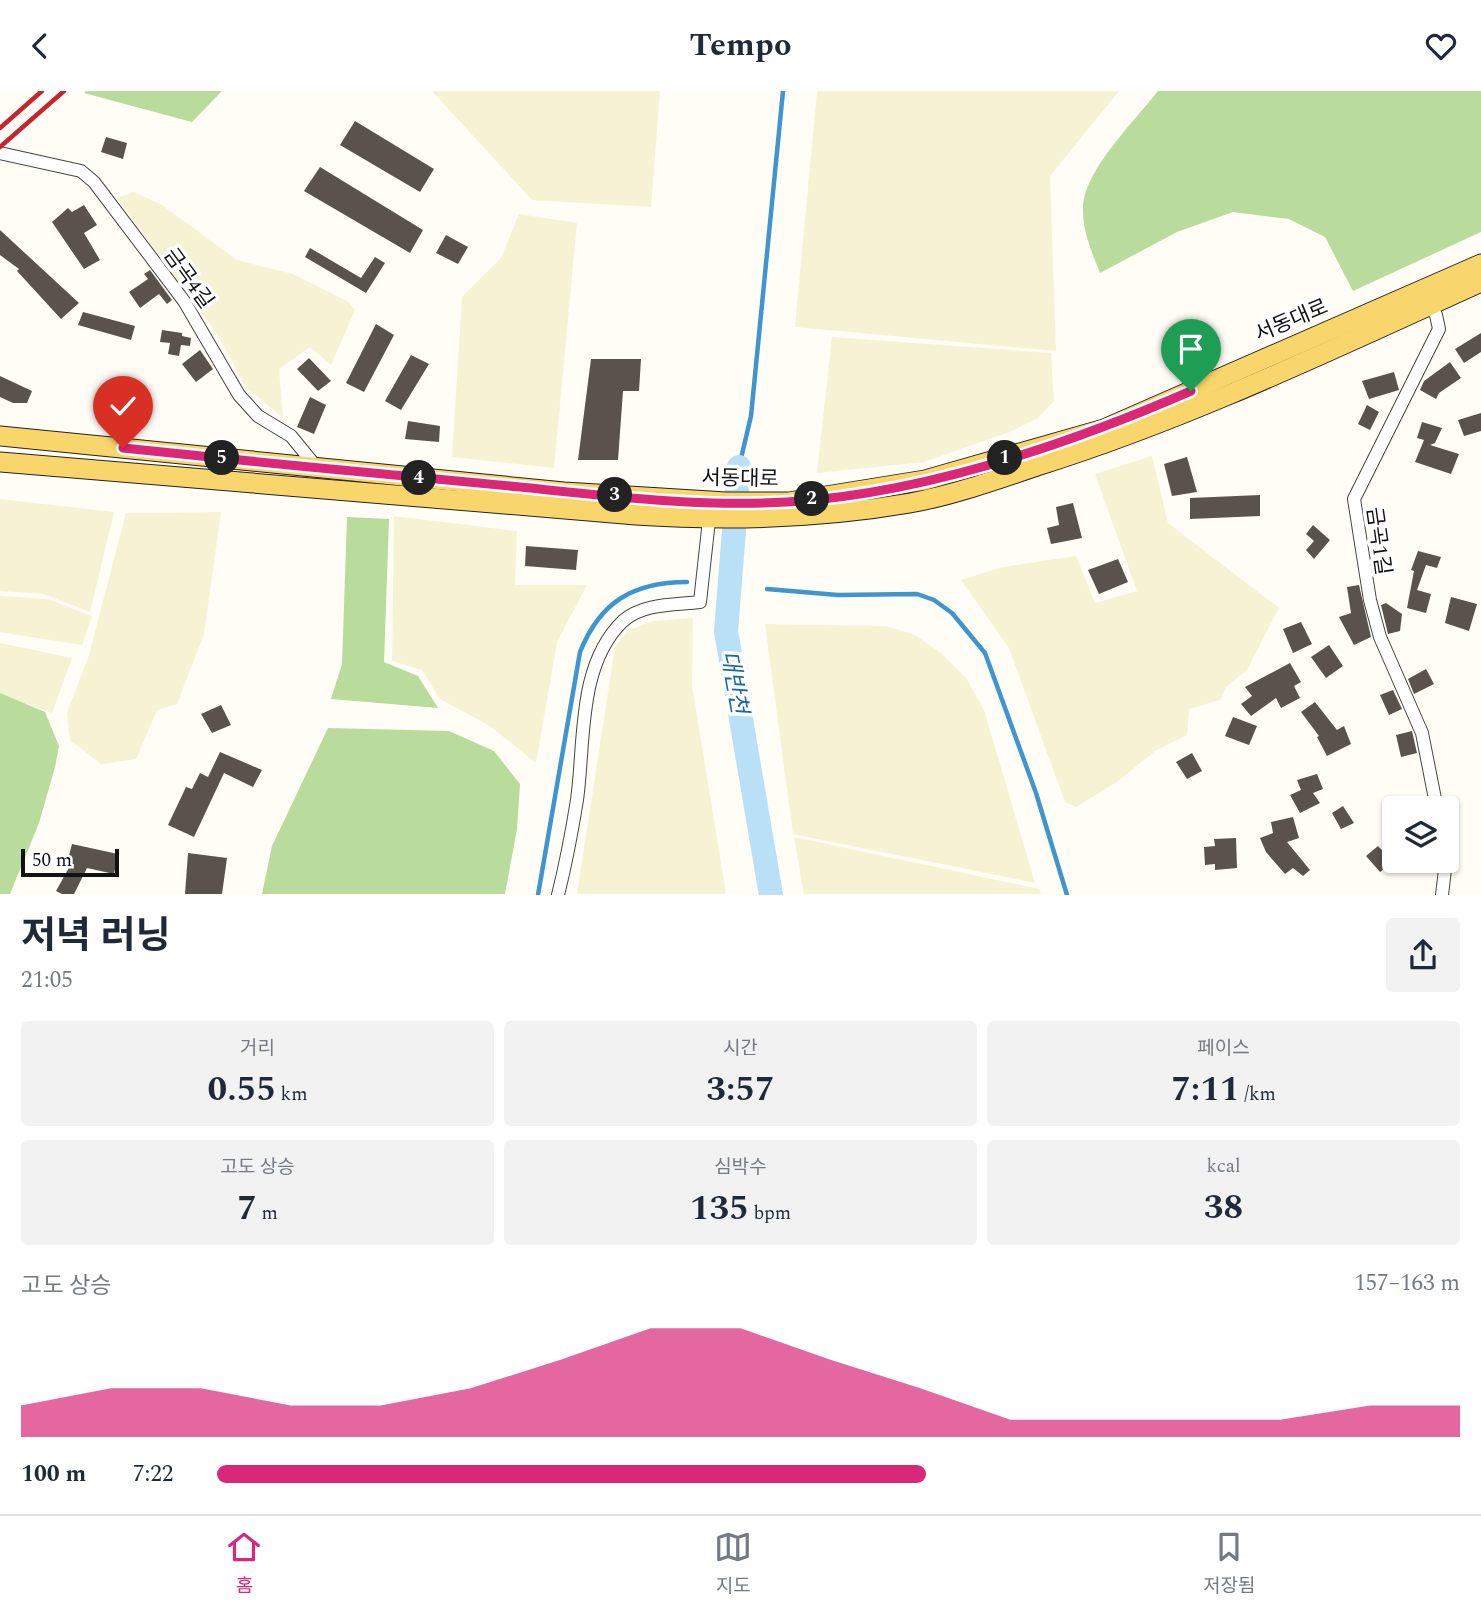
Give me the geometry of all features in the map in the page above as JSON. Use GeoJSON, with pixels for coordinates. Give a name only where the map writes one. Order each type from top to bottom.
{"type":"FeatureCollection","features":[{"type":"Feature","properties":{"kind":"main road","name":"서동대로"},"geometry":{"type":"LineString","coordinates":[[1426,297],[1481,264]]}},
{"type":"Feature","properties":{"kind":"main road","name":"서동대로"},"geometry":{"type":"LineString","coordinates":[[0,462],[331,492],[719,514],[753,511],[925,480],[1104,429],[1426,297],[1481,282]]}},
{"type":"Feature","properties":{"kind":"main road","name":"서동대로"},"geometry":{"type":"LineString","coordinates":[[0,436],[564,492],[719,514]]}},
{"type":"Feature","properties":{"kind":"street","name":"금곡4길"},"geometry":{"type":"LineString","coordinates":[[0,153],[81,171],[94,181],[184,301],[239,395],[257,416],[291,436],[319,469]]}},
{"type":"Feature","properties":{"kind":"street","name":"금곡1길"},"geometry":{"type":"LineString","coordinates":[[1426,297],[1436,315],[1438,329],[1354,499],[1370,600],[1380,637],[1422,733],[1434,796]]}},
{"type":"Feature","properties":{"kind":"street"},"geometry":{"type":"LineString","coordinates":[[558,894],[577,798],[589,690],[604,646],[624,620],[652,607],[700,602],[719,514]]}},
{"type":"Feature","properties":{"kind":"street"},"geometry":{"type":"LineString","coordinates":[[1443,894],[1445,873]]}},
{"type":"Feature","properties":{"kind":"shaded area"},"geometry":{"type":"Polygon","coordinates":[[[432,91],[660,91],[651,207],[532,200],[432,91]]]}},
{"type":"Feature","properties":{"kind":"shaded area"},"geometry":{"type":"Polygon","coordinates":[[[817,91],[1119,91],[1050,176],[1056,351],[795,327],[817,91]]]}},
{"type":"Feature","properties":{"kind":"shaded area"},"geometry":{"type":"Polygon","coordinates":[[[134,192],[162,205],[237,260],[293,274],[347,301],[355,310],[331,365],[310,347],[279,369],[283,418],[245,386],[218,335],[117,198],[134,192]]]}},
{"type":"Feature","properties":{"kind":"shaded area"},"geometry":{"type":"Polygon","coordinates":[[[519,214],[577,223],[554,468],[452,457],[462,297],[501,258],[519,214]]]}},
{"type":"Feature","properties":{"kind":"shaded area"},"geometry":{"type":"Polygon","coordinates":[[[832,337],[1051,353],[1054,401],[1038,418],[1012,431],[924,462],[817,473],[832,337]]]}},
{"type":"Feature","properties":{"kind":"shaded area"},"geometry":{"type":"Polygon","coordinates":[[[1152,456],[1168,523],[1279,608],[1247,670],[1226,687],[1220,700],[1189,709],[1187,735],[1155,751],[1117,782],[1076,807],[1065,802],[1009,648],[961,580],[1003,567],[1076,556],[1095,603],[1137,591],[1095,474],[1152,456]]]}},
{"type":"Feature","properties":{"kind":"shaded area"},"geometry":{"type":"Polygon","coordinates":[[[0,499],[114,512],[90,612],[44,594],[0,591],[0,499]]]}},
{"type":"Feature","properties":{"kind":"shaded area"},"geometry":{"type":"Polygon","coordinates":[[[221,512],[204,634],[177,704],[157,710],[136,759],[101,764],[70,740],[67,713],[89,655],[126,513],[221,512]]]}},
{"type":"Feature","properties":{"kind":"shaded area"},"geometry":{"type":"Polygon","coordinates":[[[394,516],[517,531],[515,585],[587,585],[557,642],[536,763],[490,726],[440,699],[422,670],[392,661],[394,516]]]}},
{"type":"Feature","properties":{"kind":"shaded area"},"geometry":{"type":"Polygon","coordinates":[[[0,596],[47,599],[92,616],[82,645],[0,632],[0,596]]]}},
{"type":"Feature","properties":{"kind":"shaded area"},"geometry":{"type":"Polygon","coordinates":[[[693,618],[692,685],[726,894],[577,894],[615,647],[629,630],[653,621],[693,618]]]}},
{"type":"Feature","properties":{"kind":"shaded area"},"geometry":{"type":"Polygon","coordinates":[[[765,624],[886,626],[915,635],[941,653],[966,678],[984,710],[1035,883],[793,834],[765,624]]]}},
{"type":"Feature","properties":{"kind":"shaded area"},"geometry":{"type":"Polygon","coordinates":[[[0,643],[72,658],[52,713],[0,694],[0,643]]]}},
{"type":"Feature","properties":{"kind":"shaded area"},"geometry":{"type":"Polygon","coordinates":[[[794,837],[1039,889],[1041,894],[804,894],[794,837]]]}},
{"type":"Feature","properties":{"kind":"green space"},"geometry":{"type":"Polygon","coordinates":[[[222,91],[192,122],[84,93],[222,91]]]}},
{"type":"Feature","properties":{"kind":"green space"},"geometry":{"type":"Polygon","coordinates":[[[1158,91],[1481,91],[1481,232],[1353,291],[1325,237],[1289,219],[1233,212],[1177,232],[1100,273],[1085,227],[1085,195],[1100,164],[1158,91]]]}},
{"type":"Feature","properties":{"kind":"green space"},"geometry":{"type":"Polygon","coordinates":[[[347,517],[389,519],[384,662],[418,676],[438,708],[331,699],[342,664],[347,517]]]}},
{"type":"Feature","properties":{"kind":"green space"},"geometry":{"type":"Polygon","coordinates":[[[0,693],[45,712],[59,746],[39,823],[10,894],[0,894],[0,693]]]}},
{"type":"Feature","properties":{"kind":"green space"},"geometry":{"type":"Polygon","coordinates":[[[328,728],[449,731],[494,751],[520,784],[517,829],[505,894],[262,894],[272,846],[328,728]]]}},
{"type":"Feature","properties":{"kind":"building"},"geometry":{"type":"Polygon","coordinates":[[[355,121],[434,169],[420,192],[340,145],[355,121]]]}},
{"type":"Feature","properties":{"kind":"building"},"geometry":{"type":"Polygon","coordinates":[[[106,137],[127,143],[123,159],[101,152],[106,137]]]}},
{"type":"Feature","properties":{"kind":"building"},"geometry":{"type":"Polygon","coordinates":[[[320,167],[423,230],[410,253],[304,191],[320,167]]]}},
{"type":"Feature","properties":{"kind":"building"},"geometry":{"type":"Polygon","coordinates":[[[84,205],[97,225],[84,233],[100,260],[84,269],[52,222],[68,208],[72,212],[84,205]]]}},
{"type":"Feature","properties":{"kind":"building"},"geometry":{"type":"Polygon","coordinates":[[[0,230],[79,303],[61,319],[17,271],[19,269],[0,255],[0,230]]]}},
{"type":"Feature","properties":{"kind":"building"},"geometry":{"type":"Polygon","coordinates":[[[446,235],[468,247],[458,264],[436,253],[446,235]]]}},
{"type":"Feature","properties":{"kind":"building"},"geometry":{"type":"Polygon","coordinates":[[[310,248],[361,278],[375,257],[385,263],[366,293],[305,257],[310,248]]]}},
{"type":"Feature","properties":{"kind":"building"},"geometry":{"type":"Polygon","coordinates":[[[150,270],[172,300],[167,304],[159,294],[140,308],[129,292],[148,279],[144,274],[150,270]]]}},
{"type":"Feature","properties":{"kind":"building"},"geometry":{"type":"Polygon","coordinates":[[[83,312],[135,326],[131,340],[78,325],[83,312]]]}},
{"type":"Feature","properties":{"kind":"building"},"geometry":{"type":"Polygon","coordinates":[[[376,324],[394,335],[364,392],[346,383],[376,324]]]}},
{"type":"Feature","properties":{"kind":"building"},"geometry":{"type":"Polygon","coordinates":[[[162,330],[182,333],[182,336],[191,338],[190,346],[181,345],[179,356],[168,354],[170,343],[160,342],[162,330]]]}},
{"type":"Feature","properties":{"kind":"building"},"geometry":{"type":"Polygon","coordinates":[[[1481,333],[1481,352],[1464,363],[1455,349],[1481,333]]]}},
{"type":"Feature","properties":{"kind":"building"},"geometry":{"type":"Polygon","coordinates":[[[200,350],[213,369],[196,382],[182,364],[200,350]]]}},
{"type":"Feature","properties":{"kind":"building"},"geometry":{"type":"Polygon","coordinates":[[[411,355],[429,364],[401,410],[385,401],[411,355]]]}},
{"type":"Feature","properties":{"kind":"building"},"geometry":{"type":"Polygon","coordinates":[[[309,358],[331,381],[318,391],[297,369],[309,358]]]}},
{"type":"Feature","properties":{"kind":"building"},"geometry":{"type":"Polygon","coordinates":[[[591,359],[641,359],[639,391],[623,391],[618,460],[578,460],[591,359]]]}},
{"type":"Feature","properties":{"kind":"building"},"geometry":{"type":"Polygon","coordinates":[[[1450,362],[1461,378],[1439,393],[1436,399],[1420,390],[1424,381],[1450,362]]]}},
{"type":"Feature","properties":{"kind":"building"},"geometry":{"type":"Polygon","coordinates":[[[1394,372],[1399,390],[1369,399],[1362,381],[1394,372]]]}},
{"type":"Feature","properties":{"kind":"building"},"geometry":{"type":"Polygon","coordinates":[[[0,376],[32,391],[27,403],[13,403],[0,397],[0,376]]]}},
{"type":"Feature","properties":{"kind":"building"},"geometry":{"type":"Polygon","coordinates":[[[310,397],[326,405],[314,434],[297,427],[310,397]]]}},
{"type":"Feature","properties":{"kind":"building"},"geometry":{"type":"Polygon","coordinates":[[[1367,405],[1379,412],[1370,430],[1358,424],[1367,405]]]}},
{"type":"Feature","properties":{"kind":"building"},"geometry":{"type":"Polygon","coordinates":[[[1481,413],[1481,431],[1464,436],[1458,420],[1481,413]]]}},
{"type":"Feature","properties":{"kind":"building"},"geometry":{"type":"Polygon","coordinates":[[[408,421],[440,426],[439,442],[405,439],[408,421]]]}},
{"type":"Feature","properties":{"kind":"building"},"geometry":{"type":"Polygon","coordinates":[[[1422,422],[1442,428],[1435,443],[1430,445],[1459,454],[1451,474],[1415,462],[1424,440],[1417,438],[1422,422]]]}},
{"type":"Feature","properties":{"kind":"building"},"geometry":{"type":"Polygon","coordinates":[[[1187,457],[1197,492],[1172,496],[1164,464],[1187,457]]]}},
{"type":"Feature","properties":{"kind":"building"},"geometry":{"type":"Polygon","coordinates":[[[1260,495],[1260,516],[1190,519],[1190,498],[1260,495]]]}},
{"type":"Feature","properties":{"kind":"building"},"geometry":{"type":"Polygon","coordinates":[[[1073,503],[1082,538],[1051,544],[1047,528],[1059,525],[1056,507],[1073,503]]]}},
{"type":"Feature","properties":{"kind":"building"},"geometry":{"type":"Polygon","coordinates":[[[1313,525],[1330,540],[1314,559],[1306,550],[1314,541],[1306,534],[1313,525]]]}},
{"type":"Feature","properties":{"kind":"building"},"geometry":{"type":"Polygon","coordinates":[[[526,546],[578,550],[576,570],[525,566],[526,546]]]}},
{"type":"Feature","properties":{"kind":"building"},"geometry":{"type":"Polygon","coordinates":[[[1418,551],[1441,557],[1437,568],[1426,565],[1417,590],[1431,594],[1426,613],[1407,608],[1414,571],[1411,570],[1418,551]]]}},
{"type":"Feature","properties":{"kind":"building"},"geometry":{"type":"Polygon","coordinates":[[[1118,559],[1128,582],[1099,594],[1088,570],[1118,559]]]}},
{"type":"Feature","properties":{"kind":"building"},"geometry":{"type":"Polygon","coordinates":[[[1359,585],[1371,637],[1354,645],[1339,617],[1351,613],[1347,587],[1359,585]]]}},
{"type":"Feature","properties":{"kind":"building"},"geometry":{"type":"Polygon","coordinates":[[[1451,597],[1477,604],[1469,631],[1445,623],[1451,597]]]}},
{"type":"Feature","properties":{"kind":"building"},"geometry":{"type":"Polygon","coordinates":[[[1386,603],[1402,614],[1400,631],[1388,634],[1381,605],[1386,603]]]}},
{"type":"Feature","properties":{"kind":"building"},"geometry":{"type":"Polygon","coordinates":[[[1301,622],[1312,644],[1293,653],[1283,629],[1301,622]]]}},
{"type":"Feature","properties":{"kind":"building"},"geometry":{"type":"Polygon","coordinates":[[[1329,645],[1343,666],[1326,678],[1311,657],[1329,645]]]}},
{"type":"Feature","properties":{"kind":"building"},"geometry":{"type":"Polygon","coordinates":[[[1290,663],[1301,682],[1294,686],[1300,698],[1281,708],[1276,698],[1251,716],[1241,704],[1252,696],[1245,687],[1290,663]]]}},
{"type":"Feature","properties":{"kind":"building"},"geometry":{"type":"Polygon","coordinates":[[[1426,669],[1434,684],[1414,694],[1408,679],[1426,669]]]}},
{"type":"Feature","properties":{"kind":"building"},"geometry":{"type":"Polygon","coordinates":[[[1393,690],[1402,709],[1389,715],[1380,695],[1393,690]]]}},
{"type":"Feature","properties":{"kind":"building"},"geometry":{"type":"Polygon","coordinates":[[[1315,702],[1337,730],[1344,726],[1351,744],[1327,756],[1317,737],[1319,736],[1301,712],[1315,702]]]}},
{"type":"Feature","properties":{"kind":"building"},"geometry":{"type":"Polygon","coordinates":[[[221,705],[231,725],[212,733],[201,714],[221,705]]]}},
{"type":"Feature","properties":{"kind":"building"},"geometry":{"type":"Polygon","coordinates":[[[1233,717],[1257,726],[1249,745],[1225,736],[1233,717]]]}},
{"type":"Feature","properties":{"kind":"building"},"geometry":{"type":"Polygon","coordinates":[[[1412,731],[1417,753],[1401,757],[1396,735],[1412,731]]]}},
{"type":"Feature","properties":{"kind":"building"},"geometry":{"type":"Polygon","coordinates":[[[220,752],[262,770],[253,787],[224,773],[194,837],[168,825],[186,787],[192,789],[200,773],[208,777],[220,752]]]}},
{"type":"Feature","properties":{"kind":"building"},"geometry":{"type":"Polygon","coordinates":[[[1192,753],[1202,771],[1187,779],[1176,762],[1192,753]]]}},
{"type":"Feature","properties":{"kind":"building"},"geometry":{"type":"Polygon","coordinates":[[[1317,774],[1323,789],[1313,793],[1320,803],[1300,813],[1290,795],[1301,790],[1297,780],[1317,774]]]}},
{"type":"Feature","properties":{"kind":"building"},"geometry":{"type":"Polygon","coordinates":[[[1343,806],[1354,823],[1341,829],[1332,813],[1343,806]]]}},
{"type":"Feature","properties":{"kind":"building"},"geometry":{"type":"Polygon","coordinates":[[[1293,817],[1299,838],[1287,842],[1310,870],[1303,876],[1293,868],[1285,874],[1266,852],[1260,838],[1273,833],[1271,822],[1293,817]]]}},
{"type":"Feature","properties":{"kind":"building"},"geometry":{"type":"Polygon","coordinates":[[[1236,838],[1237,868],[1215,870],[1215,864],[1205,865],[1204,847],[1215,846],[1214,839],[1236,838]]]}},
{"type":"Feature","properties":{"kind":"building"},"geometry":{"type":"Polygon","coordinates":[[[72,844],[118,854],[114,874],[87,868],[74,894],[56,891],[71,864],[67,863],[72,844]]]}},
{"type":"Feature","properties":{"kind":"building"},"geometry":{"type":"Polygon","coordinates":[[[1378,846],[1382,850],[1382,870],[1380,872],[1366,856],[1378,846]]]}},
{"type":"Feature","properties":{"kind":"building"},"geometry":{"type":"Polygon","coordinates":[[[188,853],[227,858],[222,894],[185,894],[188,853]]]}},
{"type":"Feature","properties":{"kind":"waterway"},"geometry":{"type":"LineString","coordinates":[[739,467],[751,416],[783,91]]}},
{"type":"Feature","properties":{"kind":"waterway","name":"대반천"},"geometry":{"type":"LineString","coordinates":[[739,467],[726,631],[771,895]]}},
{"type":"Feature","properties":{"kind":"waterway"},"geometry":{"type":"LineString","coordinates":[[538,895],[580,652],[588,635],[608,608],[621,598],[650,586],[687,582]]}},
{"type":"Feature","properties":{"kind":"waterway"},"geometry":{"type":"LineString","coordinates":[[767,589],[838,595],[917,594],[934,600],[952,613],[985,653],[1036,793],[1067,895]]}},
{"type":"Feature","properties":{"kind":"railway"},"geometry":{"type":"LineString","coordinates":[[0,128],[42,91]]}},
{"type":"Feature","properties":{"kind":"railway"},"geometry":{"type":"LineString","coordinates":[[0,147],[64,91]]}},
{"type":"Feature","properties":{"kind":"route"},"geometry":{"type":"LineString","coordinates":[[123,448],[564,492],[726,502],[789,502],[925,480],[1017,455],[1104,429],[1191,391]]}}]}
